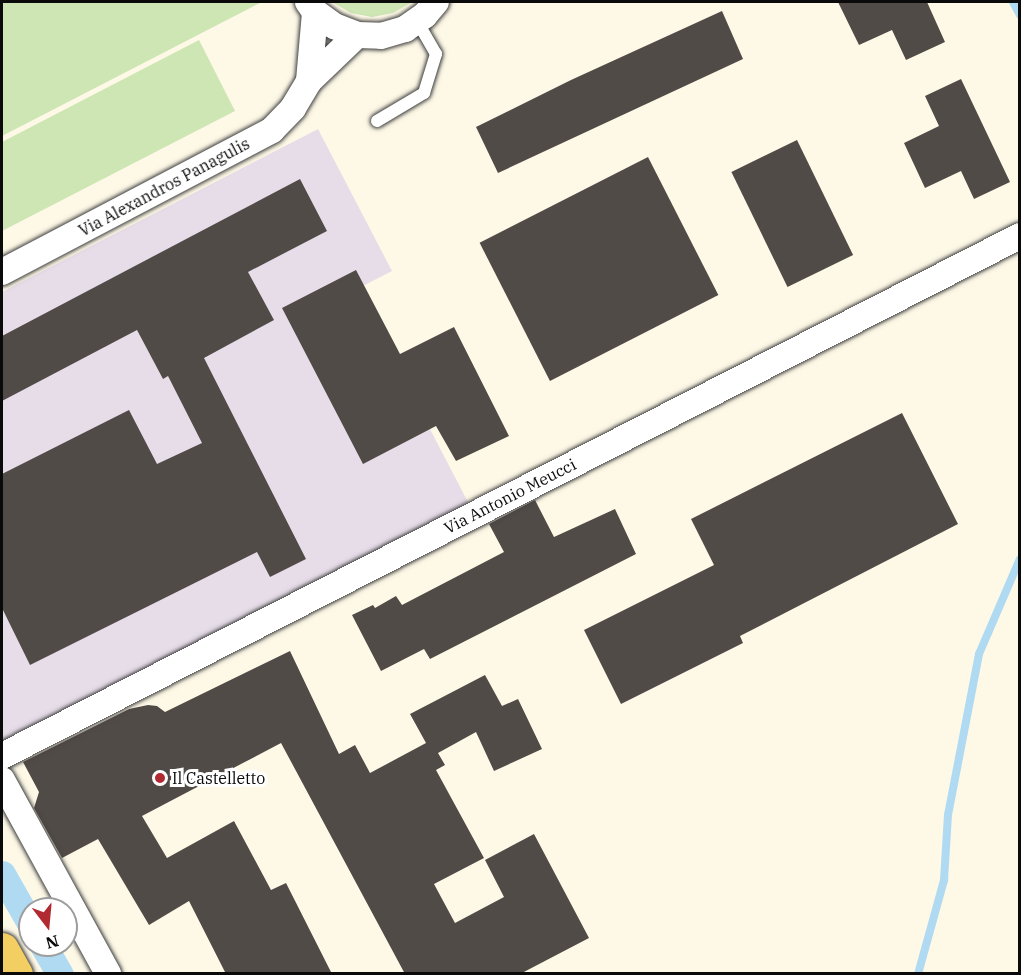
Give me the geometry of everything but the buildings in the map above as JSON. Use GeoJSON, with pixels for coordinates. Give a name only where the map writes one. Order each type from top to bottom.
{"type":"FeatureCollection","features":[{"type":"Feature","properties":{"kind":"main road"},"geometry":{"type":"LineString","coordinates":[[2,949],[16,974]]}},
{"type":"Feature","properties":{"kind":"street"},"geometry":{"type":"LineString","coordinates":[[311,7],[334,26],[357,35],[381,36],[405,29],[417,21],[436,2]]}},
{"type":"Feature","properties":{"kind":"street","name":"Via Alexandros Panagulis"},"geometry":{"type":"LineString","coordinates":[[309,81],[311,7]]}},
{"type":"Feature","properties":{"kind":"street","name":"Via Alexandros Panagulis"},"geometry":{"type":"LineString","coordinates":[[2,273],[272,130],[293,108],[309,81],[357,35]]}},
{"type":"Feature","properties":{"kind":"street","name":"Via Antonio Meucci"},"geometry":{"type":"LineString","coordinates":[[2,756],[1020,236]]}},
{"type":"Feature","properties":{"kind":"street"},"geometry":{"type":"LineString","coordinates":[[2,780],[108,974]]}},
{"type":"Feature","properties":{"kind":"lane"},"geometry":{"type":"LineString","coordinates":[[377,121],[424,93],[436,54],[417,21]]}},
{"type":"Feature","properties":{"kind":"shaded area"},"geometry":{"type":"Polygon","coordinates":[[[318,129],[392,271],[357,289],[469,504],[2,746],[2,292],[318,129]]]}},
{"type":"Feature","properties":{"kind":"green space"},"geometry":{"type":"Polygon","coordinates":[[[2,2],[262,2],[2,136],[2,2]]]}},
{"type":"Feature","properties":{"kind":"green space"},"geometry":{"type":"Polygon","coordinates":[[[332,2],[412,2],[393,13],[372,17],[351,13],[332,2]]]}},
{"type":"Feature","properties":{"kind":"green space"},"geometry":{"type":"Polygon","coordinates":[[[199,40],[235,111],[2,231],[2,142],[199,40]]]}},
{"type":"Feature","properties":{"kind":"waterway"},"geometry":{"type":"LineString","coordinates":[[1013,2],[1020,15]]}},
{"type":"Feature","properties":{"kind":"waterway"},"geometry":{"type":"LineString","coordinates":[[918,974],[944,880],[948,815],[979,654],[1020,559]]}},
{"type":"Feature","properties":{"kind":"waterway"},"geometry":{"type":"LineString","coordinates":[[2,874],[18,902]]}},
{"type":"Feature","properties":{"kind":"waterway"},"geometry":{"type":"LineString","coordinates":[[50,957],[60,974]]}},
{"type":"Feature","properties":{"kind":"place","name":"Il Castelletto"},"geometry":{"type":"Point","coordinates":[160,778]}}]}
